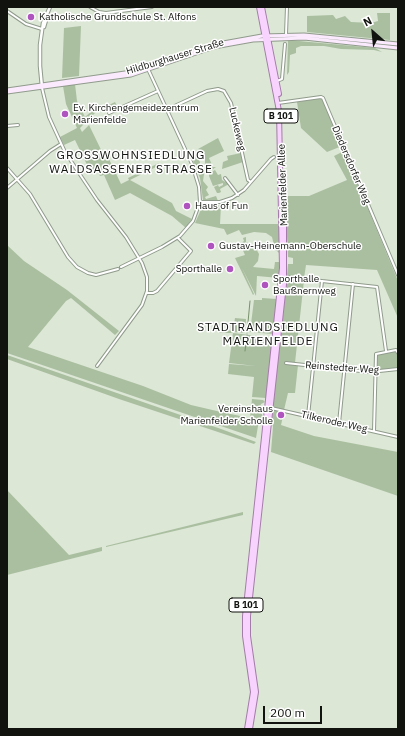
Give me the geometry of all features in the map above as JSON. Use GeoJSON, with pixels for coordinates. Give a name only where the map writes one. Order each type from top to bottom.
{"type":"FeatureCollection","features":[{"type":"Feature","properties":{"kind":"main road","name":"B 101"},"geometry":{"type":"LineString","coordinates":[[259,7],[267,37]]}},
{"type":"Feature","properties":{"kind":"main road","name":"B 101"},"geometry":{"type":"LineString","coordinates":[[262,7],[276,82]]}},
{"type":"Feature","properties":{"kind":"main road","name":"Hildburghauser Straße"},"geometry":{"type":"LineString","coordinates":[[7,91],[148,69],[212,45],[267,37],[286,36]]}},
{"type":"Feature","properties":{"kind":"main road"},"geometry":{"type":"LineString","coordinates":[[286,36],[398,44]]}},
{"type":"Feature","properties":{"kind":"main road"},"geometry":{"type":"LineString","coordinates":[[286,36],[398,48]]}},
{"type":"Feature","properties":{"kind":"main road","name":"Marienfelder Allee"},"geometry":{"type":"LineString","coordinates":[[267,425],[271,408],[284,277],[279,103],[276,82]]}},
{"type":"Feature","properties":{"kind":"main road","name":"Marienfelder Allee"},"geometry":{"type":"LineString","coordinates":[[267,425],[282,266],[279,103]]}},
{"type":"Feature","properties":{"kind":"main road","name":"B 101"},"geometry":{"type":"LineString","coordinates":[[247,729],[253,702],[253,685],[245,636],[245,616],[267,425]]}},
{"type":"Feature","properties":{"kind":"main road","name":"B 101"},"geometry":{"type":"LineString","coordinates":[[250,729],[256,692],[248,636],[248,616],[267,425]]}},
{"type":"Feature","properties":{"kind":"street"},"geometry":{"type":"LineString","coordinates":[[50,7],[43,28],[40,56],[42,85],[49,115],[61,144],[82,178],[117,223],[139,258],[147,277],[147,293],[139,311],[97,366]]}},
{"type":"Feature","properties":{"kind":"street"},"geometry":{"type":"LineString","coordinates":[[90,7],[99,12],[106,13],[152,7]]}},
{"type":"Feature","properties":{"kind":"street"},"geometry":{"type":"LineString","coordinates":[[286,36],[287,7]]}},
{"type":"Feature","properties":{"kind":"street"},"geometry":{"type":"LineString","coordinates":[[7,11],[24,23],[43,28]]}},
{"type":"Feature","properties":{"kind":"street"},"geometry":{"type":"LineString","coordinates":[[276,82],[282,79],[285,44]]}},
{"type":"Feature","properties":{"kind":"street"},"geometry":{"type":"LineString","coordinates":[[121,267],[178,238],[192,223],[200,202],[199,187],[194,168],[148,69]]}},
{"type":"Feature","properties":{"kind":"street","name":"Luckeweg"},"geometry":{"type":"LineString","coordinates":[[166,110],[207,91],[218,89],[224,91],[231,103],[248,180],[251,182]]}},
{"type":"Feature","properties":{"kind":"street"},"geometry":{"type":"LineString","coordinates":[[109,113],[158,91]]}},
{"type":"Feature","properties":{"kind":"street","name":"Diedersdorfer Weg"},"geometry":{"type":"LineString","coordinates":[[279,103],[321,97],[324,99],[398,275]]}},
{"type":"Feature","properties":{"kind":"street"},"geometry":{"type":"LineString","coordinates":[[7,126],[18,125]]}},
{"type":"Feature","properties":{"kind":"street"},"geometry":{"type":"LineString","coordinates":[[7,188],[50,151],[61,144]]}},
{"type":"Feature","properties":{"kind":"street"},"geometry":{"type":"LineString","coordinates":[[200,202],[220,202],[238,195],[270,159],[274,157]]}},
{"type":"Feature","properties":{"kind":"street"},"geometry":{"type":"LineString","coordinates":[[7,168],[30,194],[68,257],[77,267],[88,273],[96,275],[118,269]]}},
{"type":"Feature","properties":{"kind":"street"},"geometry":{"type":"LineString","coordinates":[[225,178],[238,195]]}},
{"type":"Feature","properties":{"kind":"street"},"geometry":{"type":"LineString","coordinates":[[147,293],[152,294],[157,291],[191,251],[178,238]]}},
{"type":"Feature","properties":{"kind":"street"},"geometry":{"type":"LineString","coordinates":[[284,277],[377,287],[386,351]]}},
{"type":"Feature","properties":{"kind":"street"},"geometry":{"type":"LineString","coordinates":[[308,416],[322,281]]}},
{"type":"Feature","properties":{"kind":"street"},"geometry":{"type":"LineString","coordinates":[[339,423],[353,284]]}},
{"type":"Feature","properties":{"kind":"street"},"geometry":{"type":"LineString","coordinates":[[374,432],[376,354],[396,350],[398,353]]}},
{"type":"Feature","properties":{"kind":"street","name":"Reinstedter Weg"},"geometry":{"type":"LineString","coordinates":[[286,363],[375,372],[398,369]]}},
{"type":"Feature","properties":{"kind":"street","name":"Tilkeroder Weg"},"geometry":{"type":"LineString","coordinates":[[271,408],[398,437]]}},
{"type":"Feature","properties":{"kind":"green space"},"geometry":{"type":"Polygon","coordinates":[[[377,13],[390,13],[390,40],[307,32],[307,16],[333,15],[336,19],[345,16],[351,22],[371,23],[378,21],[377,13]]]}},
{"type":"Feature","properties":{"kind":"green space"},"geometry":{"type":"Polygon","coordinates":[[[81,26],[79,76],[62,78],[64,28],[81,26]]]}},
{"type":"Feature","properties":{"kind":"green space"},"geometry":{"type":"Polygon","coordinates":[[[288,40],[375,48],[382,52],[374,50],[341,49],[324,46],[301,46],[296,48],[296,53],[290,55],[289,72],[287,75],[288,40]]]}},
{"type":"Feature","properties":{"kind":"green space"},"geometry":{"type":"Polygon","coordinates":[[[75,84],[77,101],[85,117],[100,104],[105,107],[115,102],[118,108],[104,111],[102,108],[99,109],[80,128],[82,132],[89,125],[106,160],[109,159],[121,184],[129,180],[128,178],[159,163],[160,165],[130,180],[172,203],[176,211],[192,219],[186,228],[172,216],[130,193],[115,200],[104,175],[100,176],[96,169],[90,171],[75,140],[64,145],[60,137],[77,128],[66,104],[63,86],[75,84]]]}},
{"type":"Feature","properties":{"kind":"green space"},"geometry":{"type":"Polygon","coordinates":[[[322,98],[342,146],[327,152],[301,128],[297,102],[322,98]]]}},
{"type":"Feature","properties":{"kind":"green space"},"geometry":{"type":"Polygon","coordinates":[[[218,138],[224,151],[209,158],[213,167],[216,167],[209,172],[205,164],[205,158],[202,151],[198,149],[218,138]]]}},
{"type":"Feature","properties":{"kind":"green space"},"geometry":{"type":"Polygon","coordinates":[[[194,151],[200,162],[199,168],[204,174],[203,181],[208,187],[206,190],[209,195],[205,197],[206,199],[216,196],[218,201],[203,200],[200,178],[190,153],[194,151]]]}},
{"type":"Feature","properties":{"kind":"green space"},"geometry":{"type":"Polygon","coordinates":[[[344,151],[398,281],[398,318],[377,270],[306,265],[304,278],[287,276],[288,264],[293,264],[293,258],[288,257],[285,196],[309,196],[347,180],[334,156],[344,151]]]}},
{"type":"Feature","properties":{"kind":"green space"},"geometry":{"type":"Polygon","coordinates":[[[241,153],[243,162],[222,169],[223,162],[228,160],[227,156],[241,153]]]}},
{"type":"Feature","properties":{"kind":"green space"},"geometry":{"type":"Polygon","coordinates":[[[215,170],[218,175],[221,174],[222,180],[229,184],[220,189],[221,192],[219,193],[217,193],[214,187],[218,185],[219,187],[223,185],[223,183],[213,186],[209,176],[209,173],[215,170]]]}},
{"type":"Feature","properties":{"kind":"green space"},"geometry":{"type":"Polygon","coordinates":[[[203,205],[221,205],[220,224],[279,224],[279,253],[275,249],[272,237],[266,233],[254,232],[242,235],[239,230],[227,235],[224,229],[195,223],[203,205]]]}},
{"type":"Feature","properties":{"kind":"green space"},"geometry":{"type":"Polygon","coordinates":[[[246,237],[246,242],[255,247],[259,254],[258,261],[253,267],[274,269],[275,262],[279,262],[279,278],[257,276],[256,296],[242,268],[254,294],[253,295],[235,258],[245,255],[240,244],[244,241],[243,238],[246,237]]]}},
{"type":"Feature","properties":{"kind":"green space"},"geometry":{"type":"Polygon","coordinates":[[[7,245],[24,261],[67,290],[119,331],[115,335],[71,298],[66,301],[28,347],[143,386],[191,405],[221,412],[250,418],[252,399],[263,400],[265,402],[261,404],[259,410],[263,416],[259,420],[256,438],[7,353],[7,245]]]}},
{"type":"Feature","properties":{"kind":"green space"},"geometry":{"type":"Polygon","coordinates":[[[287,279],[304,280],[295,363],[285,363],[298,365],[295,393],[288,393],[284,410],[273,407],[287,279]]]}},
{"type":"Feature","properties":{"kind":"green space"},"geometry":{"type":"Polygon","coordinates":[[[262,298],[277,299],[273,334],[250,332],[254,300],[262,300],[262,298]]]}},
{"type":"Feature","properties":{"kind":"green space"},"geometry":{"type":"Polygon","coordinates":[[[235,318],[246,319],[245,333],[219,333],[219,329],[233,331],[235,318]]]}},
{"type":"Feature","properties":{"kind":"green space"},"geometry":{"type":"Polygon","coordinates":[[[233,333],[273,338],[266,398],[252,397],[254,377],[228,374],[229,364],[256,366],[229,363],[233,333]]]}},
{"type":"Feature","properties":{"kind":"green space"},"geometry":{"type":"Polygon","coordinates":[[[395,351],[398,356],[398,368],[377,371],[376,355],[395,351]]]}},
{"type":"Feature","properties":{"kind":"green space"},"geometry":{"type":"Polygon","coordinates":[[[7,355],[256,442],[254,444],[119,399],[7,359],[7,355]]]}},
{"type":"Feature","properties":{"kind":"green space"},"geometry":{"type":"Polygon","coordinates":[[[275,410],[284,412],[281,425],[314,436],[398,452],[398,496],[271,452],[272,421],[273,412],[275,410]]]}},
{"type":"Feature","properties":{"kind":"green space"},"geometry":{"type":"Polygon","coordinates":[[[7,490],[69,555],[102,547],[102,551],[7,575],[7,490]]]}},
{"type":"Feature","properties":{"kind":"green space"},"geometry":{"type":"Polygon","coordinates":[[[243,512],[243,515],[106,547],[106,546],[243,512]]]}},
{"type":"Feature","properties":{"kind":"waterway"},"geometry":{"type":"LineString","coordinates":[[247,333],[250,301]]}},
{"type":"Feature","properties":{"kind":"waterway"},"geometry":{"type":"LineString","coordinates":[[245,351],[247,335]]}},
{"type":"Feature","properties":{"kind":"place","name":"Katholische Grundschule St. Alfons"},"geometry":{"type":"Point","coordinates":[31,17]}},
{"type":"Feature","properties":{"kind":"place","name":"Ev. Kirchengemeidezentrum Marienfelde"},"geometry":{"type":"Point","coordinates":[65,114]}},
{"type":"Feature","properties":{"kind":"place","name":"Haus of Fun"},"geometry":{"type":"Point","coordinates":[187,206]}},
{"type":"Feature","properties":{"kind":"place","name":"Gustav-Heinemann-Oberschule"},"geometry":{"type":"Point","coordinates":[211,246]}},
{"type":"Feature","properties":{"kind":"place","name":"Sporthalle"},"geometry":{"type":"Point","coordinates":[230,269]}},
{"type":"Feature","properties":{"kind":"place","name":"Sporthalle Baußnernweg"},"geometry":{"type":"Point","coordinates":[265,285]}},
{"type":"Feature","properties":{"kind":"place","name":"Vereinshaus Marienfelder Scholle"},"geometry":{"type":"Point","coordinates":[281,415]}},
{"type":"Feature","properties":{"kind":"district","name":"GROSSWOHNSIEDLUNG WALDSASSENER STRASSE"},"geometry":{"type":"Point","coordinates":[131,163]}},
{"type":"Feature","properties":{"kind":"district","name":"STADTRANDSIEDLUNG MARIENFELDE"},"geometry":{"type":"Point","coordinates":[268,335]}}]}
